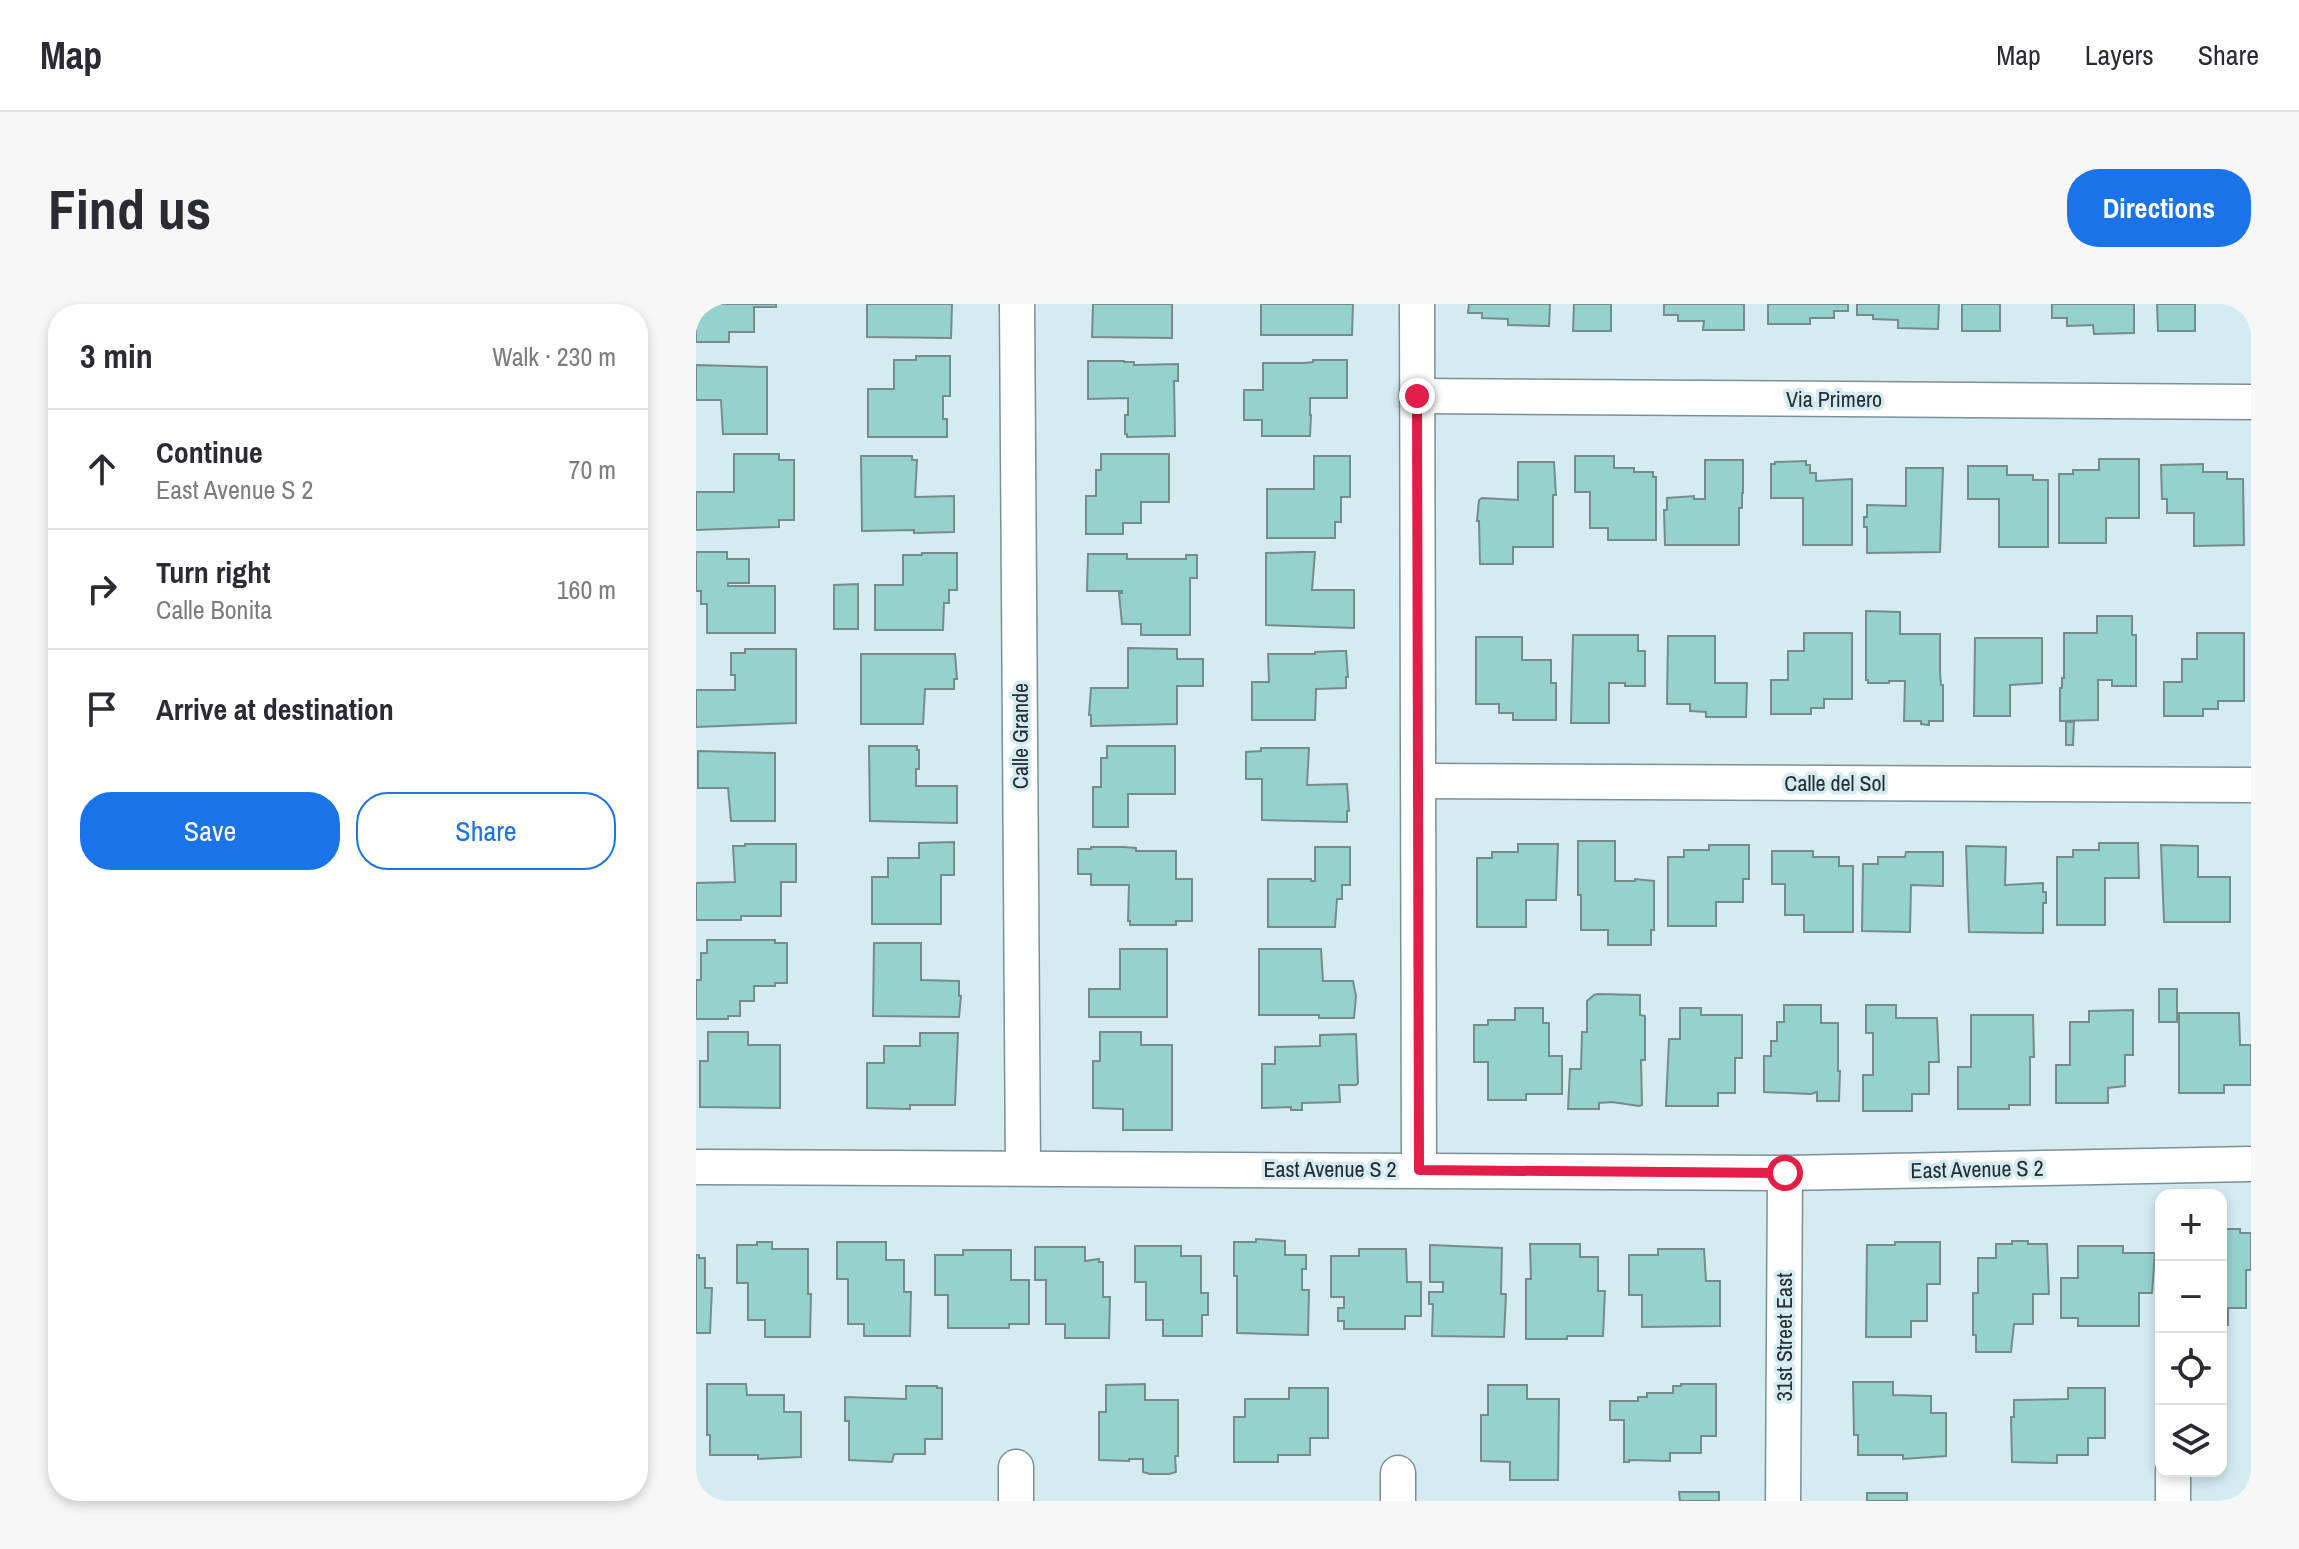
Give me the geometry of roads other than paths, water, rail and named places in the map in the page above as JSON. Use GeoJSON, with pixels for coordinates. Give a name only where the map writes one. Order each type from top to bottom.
{"type":"FeatureCollection","features":[{"type":"Feature","properties":{"kind":"street","name":"Calle Grande"},"geometry":{"type":"LineString","coordinates":[[1017,304],[1023,1168]]}},
{"type":"Feature","properties":{"kind":"street"},"geometry":{"type":"LineString","coordinates":[[1417,304],[1419,1170]]}},
{"type":"Feature","properties":{"kind":"street","name":"Via Primero"},"geometry":{"type":"LineString","coordinates":[[1417,396],[2251,402]]}},
{"type":"Feature","properties":{"kind":"street","name":"Calle del Sol"},"geometry":{"type":"LineString","coordinates":[[1419,781],[2251,785]]}},
{"type":"Feature","properties":{"kind":"street","name":"East Avenue S 2"},"geometry":{"type":"LineString","coordinates":[[696,1167],[1785,1173],[2251,1164]]}},
{"type":"Feature","properties":{"kind":"street","name":"31st Street East"},"geometry":{"type":"LineString","coordinates":[[1783,1501],[1785,1173]]}},
{"type":"Feature","properties":{"kind":"street"},"geometry":{"type":"LineString","coordinates":[[1016,1467],[1016,1501]]}},
{"type":"Feature","properties":{"kind":"street"},"geometry":{"type":"LineString","coordinates":[[2173,1477],[2173,1501]]}}]}
